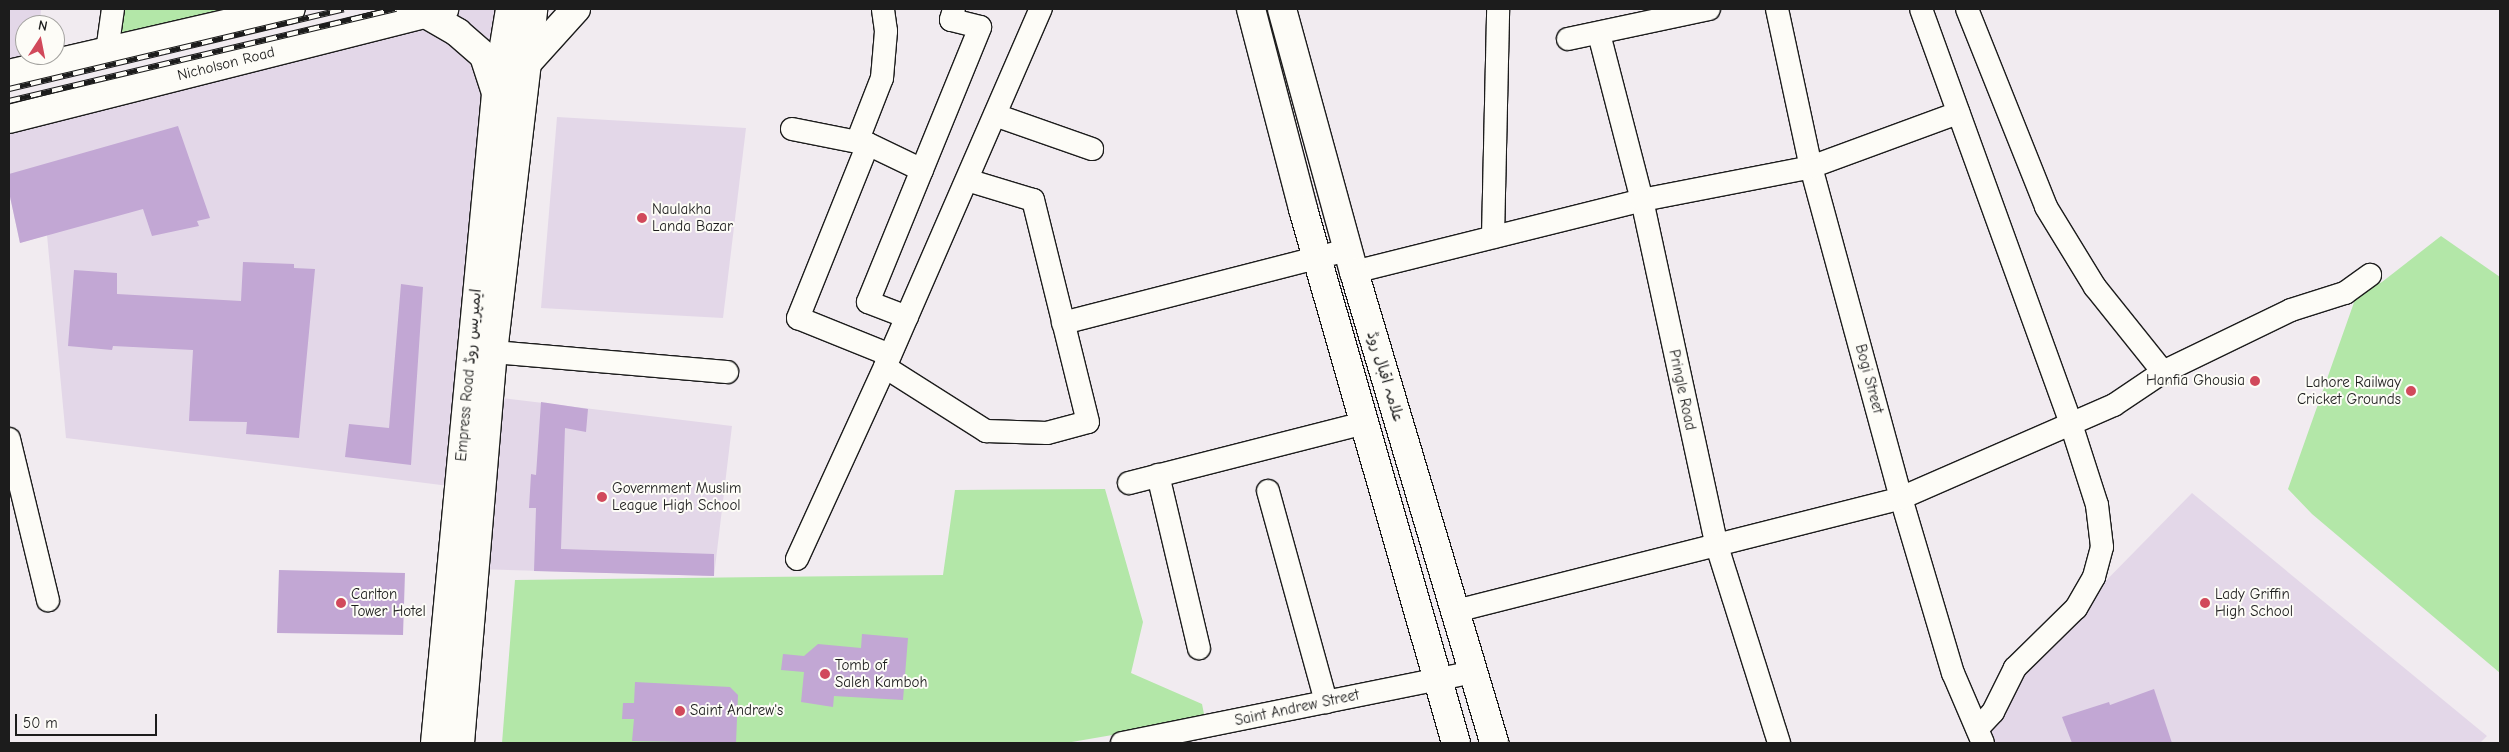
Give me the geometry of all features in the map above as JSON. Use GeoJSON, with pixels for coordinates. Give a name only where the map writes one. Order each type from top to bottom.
{"type":"FeatureCollection","features":[{"type":"Feature","properties":{"kind":"main road"},"geometry":{"type":"LineString","coordinates":[[9,74],[291,9]]}},
{"type":"Feature","properties":{"kind":"main road","name":"Empress Road ایمپریس روڈ"},"geometry":{"type":"LineString","coordinates":[[436,743],[496,94],[510,9]]}},
{"type":"Feature","properties":{"kind":"main road","name":"Empress Road ایمپریس روڈ"},"geometry":{"type":"LineString","coordinates":[[460,743],[493,352],[532,9]]}},
{"type":"Feature","properties":{"kind":"main road"},"geometry":{"type":"LineString","coordinates":[[527,63],[576,9]]}},
{"type":"Feature","properties":{"kind":"main road"},"geometry":{"type":"LineString","coordinates":[[1251,9],[1316,258],[1456,743]]}},
{"type":"Feature","properties":{"kind":"main road","name":"علامہ اقبال روڈ"},"geometry":{"type":"LineString","coordinates":[[1282,9],[1351,261],[1494,743]]}},
{"type":"Feature","properties":{"kind":"main road"},"geometry":{"type":"LineString","coordinates":[[434,11],[484,56],[496,94]]}},
{"type":"Feature","properties":{"kind":"main road","name":"Nicholson Road"},"geometry":{"type":"LineString","coordinates":[[9,119],[434,11]]}},
{"type":"Feature","properties":{"kind":"street"},"geometry":{"type":"LineString","coordinates":[[107,51],[113,9]]}},
{"type":"Feature","properties":{"kind":"street"},"geometry":{"type":"LineString","coordinates":[[883,9],[886,31],[882,78],[862,143],[798,318],[888,361],[986,431],[1048,433],[1088,422],[1033,200],[967,180]]}},
{"type":"Feature","properties":{"kind":"street"},"geometry":{"type":"LineString","coordinates":[[907,317],[868,302],[980,27],[951,20],[954,9]]}},
{"type":"Feature","properties":{"kind":"street"},"geometry":{"type":"LineString","coordinates":[[797,559],[888,361],[1041,9]]}},
{"type":"Feature","properties":{"kind":"street"},"geometry":{"type":"LineString","coordinates":[[1493,238],[1498,9]]}},
{"type":"Feature","properties":{"kind":"street"},"geometry":{"type":"LineString","coordinates":[[1568,39],[1599,34],[1709,9]]}},
{"type":"Feature","properties":{"kind":"street","name":"Bogi Street"},"geometry":{"type":"LineString","coordinates":[[1777,9],[1811,168],[1901,498],[1953,673],[1980,736]]}},
{"type":"Feature","properties":{"kind":"street"},"geometry":{"type":"LineString","coordinates":[[1921,9],[2072,424],[2097,505],[2102,546],[2094,577],[2076,608],[2015,668],[1980,736]]}},
{"type":"Feature","properties":{"kind":"street"},"geometry":{"type":"LineString","coordinates":[[1967,9],[2046,207],[2095,287],[2163,372]]}},
{"type":"Feature","properties":{"kind":"street","name":"Pringle Road"},"geometry":{"type":"LineString","coordinates":[[1599,34],[1642,200],[1716,543],[1779,743]]}},
{"type":"Feature","properties":{"kind":"street"},"geometry":{"type":"LineString","coordinates":[[1064,322],[1316,258],[1351,261],[1493,238],[1642,200],[1811,168],[1958,112]]}},
{"type":"Feature","properties":{"kind":"street"},"geometry":{"type":"LineString","coordinates":[[995,115],[1092,149]]}},
{"type":"Feature","properties":{"kind":"street"},"geometry":{"type":"LineString","coordinates":[[792,129],[862,143],[922,170]]}},
{"type":"Feature","properties":{"kind":"street"},"geometry":{"type":"LineString","coordinates":[[1456,611],[1716,543],[1901,498],[2114,405],[2163,372],[2290,310],[2345,293],[2370,275]]}},
{"type":"Feature","properties":{"kind":"street"},"geometry":{"type":"LineString","coordinates":[[493,352],[727,372]]}},
{"type":"Feature","properties":{"kind":"street"},"geometry":{"type":"LineString","coordinates":[[1129,483],[1364,424]]}},
{"type":"Feature","properties":{"kind":"street"},"geometry":{"type":"LineString","coordinates":[[9,439],[48,600]]}},
{"type":"Feature","properties":{"kind":"street"},"geometry":{"type":"LineString","coordinates":[[1158,475],[1199,648]]}},
{"type":"Feature","properties":{"kind":"street"},"geometry":{"type":"LineString","coordinates":[[1268,491],[1326,702]]}},
{"type":"Feature","properties":{"kind":"street","name":"Saint Andrew Street"},"geometry":{"type":"LineString","coordinates":[[1122,743],[1473,672]]}},
{"type":"Feature","properties":{"kind":"shaded area"},"geometry":{"type":"Polygon","coordinates":[[[9,9],[41,9],[41,15],[15,15],[15,65],[23,65],[9,74],[9,9]]]}},
{"type":"Feature","properties":{"kind":"shaded area"},"geometry":{"type":"Polygon","coordinates":[[[444,9],[533,9],[493,397],[732,426],[714,576],[474,569],[481,490],[66,438],[47,235],[20,243],[9,192],[9,106],[444,9]]]}},
{"type":"Feature","properties":{"kind":"shaded area","name":"Naulakha Landa Bazar"},"geometry":{"type":"Polygon","coordinates":[[[557,117],[746,128],[723,318],[541,308],[557,117]]]}},
{"type":"Feature","properties":{"kind":"shaded area","name":"Lady Griffin High School"},"geometry":{"type":"Polygon","coordinates":[[[2192,493],[2487,736],[2480,743],[1988,743],[1976,713],[2192,493]]]}},
{"type":"Feature","properties":{"kind":"green space"},"geometry":{"type":"Polygon","coordinates":[[[113,9],[291,9],[107,51],[113,9]]]}},
{"type":"Feature","properties":{"kind":"green space","name":"Lahore Railway Cricket Grounds"},"geometry":{"type":"Polygon","coordinates":[[[2441,236],[2500,277],[2500,673],[2312,514],[2288,489],[2357,294],[2382,282],[2441,236]]]}},
{"type":"Feature","properties":{"kind":"green space"},"geometry":{"type":"Polygon","coordinates":[[[1105,489],[1143,622],[1131,673],[1202,704],[1205,719],[1066,743],[502,743],[515,580],[943,575],[955,490],[1105,489]]]}},
{"type":"Feature","properties":{"kind":"building"},"geometry":{"type":"Polygon","coordinates":[[[178,126],[210,218],[197,221],[199,226],[152,236],[143,209],[20,243],[9,192],[9,174],[178,126]]]}},
{"type":"Feature","properties":{"kind":"building"},"geometry":{"type":"Polygon","coordinates":[[[243,262],[294,264],[294,268],[315,269],[299,438],[246,434],[247,422],[189,421],[193,350],[113,346],[112,350],[68,346],[74,270],[117,273],[117,294],[241,301],[243,262]]]}},
{"type":"Feature","properties":{"kind":"building"},"geometry":{"type":"Polygon","coordinates":[[[401,284],[423,287],[411,465],[345,457],[349,424],[389,428],[401,284]]]}},
{"type":"Feature","properties":{"kind":"building"},"geometry":{"type":"Polygon","coordinates":[[[541,402],[588,409],[586,432],[565,428],[561,549],[714,554],[714,576],[534,571],[536,508],[529,508],[531,474],[536,475],[541,402]]]}},
{"type":"Feature","properties":{"kind":"building","name":"Carlton Tower Hotel"},"geometry":{"type":"Polygon","coordinates":[[[279,570],[405,573],[403,635],[277,633],[279,570]]]}},
{"type":"Feature","properties":{"kind":"building"},"geometry":{"type":"Polygon","coordinates":[[[862,634],[908,638],[903,700],[834,696],[833,707],[801,702],[804,672],[781,670],[783,654],[804,656],[818,644],[861,648],[862,634]]]}},
{"type":"Feature","properties":{"kind":"building","name":"Saint Andrew's"},"geometry":{"type":"Polygon","coordinates":[[[635,682],[730,687],[738,695],[736,743],[632,741],[634,719],[622,719],[623,703],[634,703],[635,682]]]}},
{"type":"Feature","properties":{"kind":"building"},"geometry":{"type":"Polygon","coordinates":[[[2154,689],[2172,743],[2072,743],[2062,717],[2109,702],[2110,705],[2154,689]]]}},
{"type":"Feature","properties":{"kind":"railway"},"geometry":{"type":"LineString","coordinates":[[9,89],[344,9]]}},
{"type":"Feature","properties":{"kind":"railway"},"geometry":{"type":"LineString","coordinates":[[9,101],[396,9]]}},
{"type":"Feature","properties":{"kind":"place","name":"Naulakha Landa Bazar"},"geometry":{"type":"Point","coordinates":[642,218]}},
{"type":"Feature","properties":{"kind":"place","name":"Hanfia Ghousia"},"geometry":{"type":"Point","coordinates":[2255,381]}},
{"type":"Feature","properties":{"kind":"place","name":"Lahore Railway Cricket Grounds"},"geometry":{"type":"Point","coordinates":[2411,391]}},
{"type":"Feature","properties":{"kind":"place","name":"Government Muslim League High School"},"geometry":{"type":"Point","coordinates":[602,497]}},
{"type":"Feature","properties":{"kind":"place","name":"Carlton Tower Hotel"},"geometry":{"type":"Point","coordinates":[341,603]}},
{"type":"Feature","properties":{"kind":"place","name":"Lady Griffin High School"},"geometry":{"type":"Point","coordinates":[2205,603]}},
{"type":"Feature","properties":{"kind":"place","name":"Tomb of Saleh Kamboh"},"geometry":{"type":"Point","coordinates":[825,674]}},
{"type":"Feature","properties":{"kind":"place","name":"Saint Andrew's"},"geometry":{"type":"Point","coordinates":[680,711]}}]}
